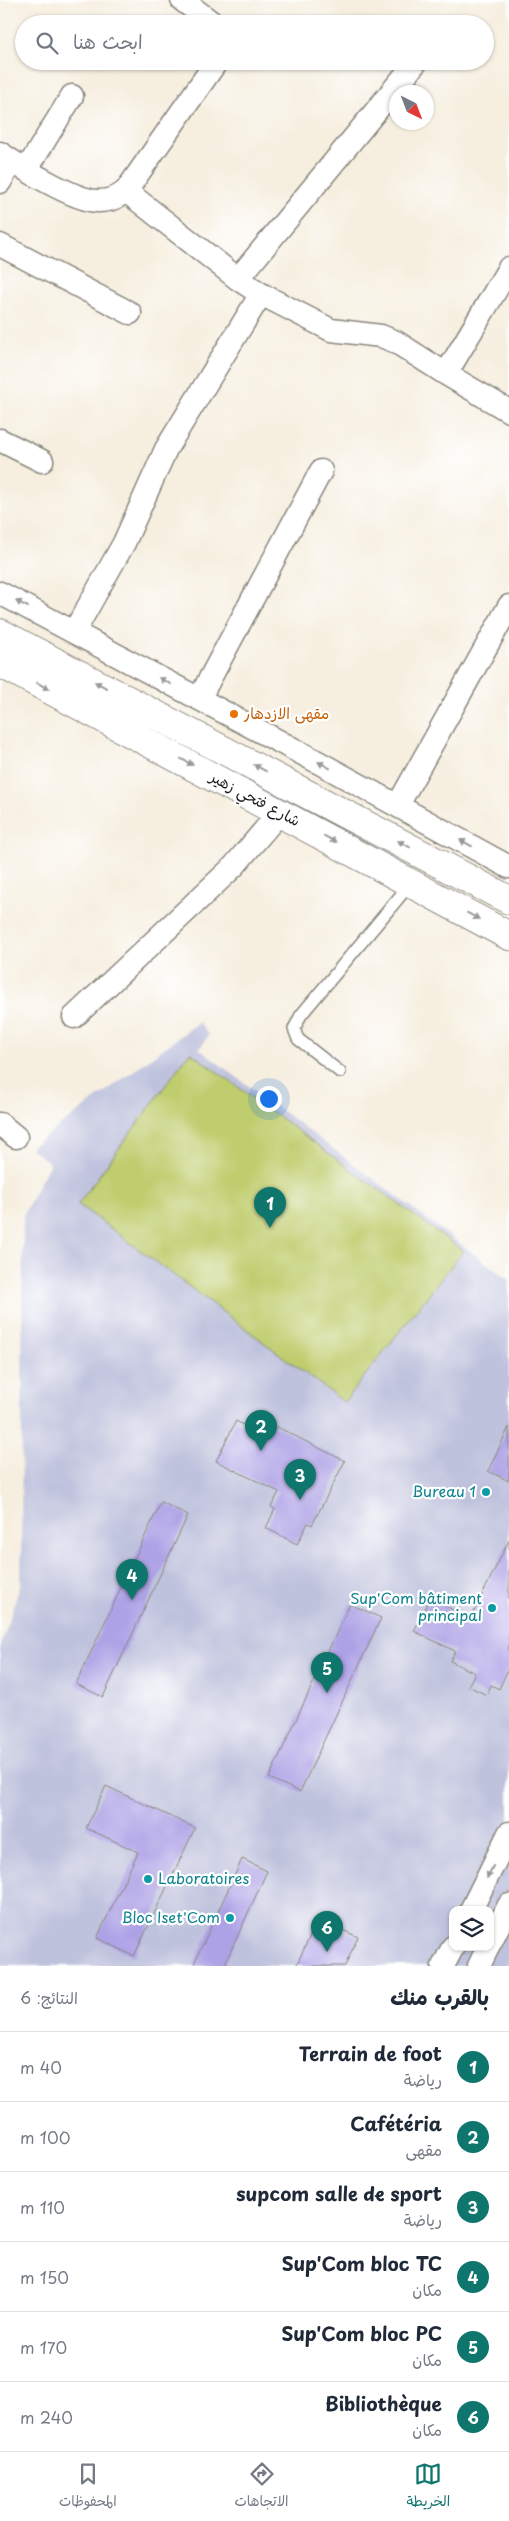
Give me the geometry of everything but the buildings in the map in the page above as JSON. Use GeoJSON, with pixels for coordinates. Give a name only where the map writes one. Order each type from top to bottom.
{"type":"FeatureCollection","features":[{"type":"Feature","properties":{"kind":"street"},"geometry":{"type":"LineString","coordinates":[[182,0],[202,15]]}},
{"type":"Feature","properties":{"kind":"street"},"geometry":{"type":"LineString","coordinates":[[13,161],[79,198],[96,202],[118,198],[126,190],[211,70]]}},
{"type":"Feature","properties":{"kind":"street"},"geometry":{"type":"LineString","coordinates":[[238,279],[409,70]]}},
{"type":"Feature","properties":{"kind":"street"},"geometry":{"type":"LineString","coordinates":[[0,182],[13,161],[72,96]]}},
{"type":"Feature","properties":{"kind":"street"},"geometry":{"type":"LineString","coordinates":[[126,190],[238,279],[261,294],[331,330],[381,336],[396,342],[446,374],[509,410]]}},
{"type":"Feature","properties":{"kind":"street"},"geometry":{"type":"LineString","coordinates":[[0,245],[130,313]]}},
{"type":"Feature","properties":{"kind":"street"},"geometry":{"type":"LineString","coordinates":[[446,374],[509,268]]}},
{"type":"Feature","properties":{"kind":"street"},"geometry":{"type":"LineString","coordinates":[[74,632],[124,543],[166,448],[261,294]]}},
{"type":"Feature","properties":{"kind":"street"},"geometry":{"type":"LineString","coordinates":[[0,440],[42,461]]}},
{"type":"Feature","properties":{"kind":"street"},"geometry":{"type":"LineString","coordinates":[[199,698],[321,471]]}},
{"type":"Feature","properties":{"kind":"street"},"geometry":{"type":"LineString","coordinates":[[0,593],[398,805],[509,867]]}},
{"type":"Feature","properties":{"kind":"street"},"geometry":{"type":"LineString","coordinates":[[398,805],[509,606]]}},
{"type":"Feature","properties":{"kind":"street","name":"شارع فتحي زهير"},"geometry":{"type":"LineString","coordinates":[[0,633],[506,892]]}},
{"type":"Feature","properties":{"kind":"street","name":"شارع فتحي زهير"},"geometry":{"type":"LineString","coordinates":[[0,664],[509,936]]}},
{"type":"Feature","properties":{"kind":"street"},"geometry":{"type":"LineString","coordinates":[[74,1017],[234,866],[280,812]]}},
{"type":"Feature","properties":{"kind":"street"},"geometry":{"type":"LineString","coordinates":[[473,1906],[509,1833]]}},
{"type":"Feature","properties":{"kind":"street"},"geometry":{"type":"LineString","coordinates":[[494,1935],[509,1905]]}},
{"type":"Feature","properties":{"kind":"street"},"geometry":{"type":"LineString","coordinates":[[443,1966],[451,1951]]}},
{"type":"Feature","properties":{"kind":"street"},"geometry":{"type":"LineString","coordinates":[[479,1966],[486,1951]]}},
{"type":"Feature","properties":{"kind":"lane"},"geometry":{"type":"LineString","coordinates":[[340,1072],[298,1039],[294,1029],[301,1015],[411,883]]}},
{"type":"Feature","properties":{"kind":"shaded area"},"geometry":{"type":"Polygon","coordinates":[[[199,1022],[209,1035],[199,1049],[509,1280],[509,1966],[0,1966],[0,1649],[21,1583],[23,1215],[50,1163],[30,1148],[199,1022]]]}},
{"type":"Feature","properties":{"kind":"green space"},"geometry":{"type":"Polygon","coordinates":[[[190,1052],[463,1251],[344,1402],[78,1204],[190,1052]]]}},
{"type":"Feature","properties":{"kind":"place","name":"مقهى الازدهار"},"geometry":{"type":"Point","coordinates":[234,714]}},
{"type":"Feature","properties":{"kind":"place","name":"Terrain de foot"},"geometry":{"type":"Point","coordinates":[270,1228]}},
{"type":"Feature","properties":{"kind":"place","name":"Cafétéria"},"geometry":{"type":"Point","coordinates":[261,1451]}},
{"type":"Feature","properties":{"kind":"place","name":"Bureau 1"},"geometry":{"type":"Point","coordinates":[486,1492]}},
{"type":"Feature","properties":{"kind":"place","name":"supcom salle de sport"},"geometry":{"type":"Point","coordinates":[300,1500]}},
{"type":"Feature","properties":{"kind":"place","name":"Sup'Com bloc TC"},"geometry":{"type":"Point","coordinates":[132,1600]}},
{"type":"Feature","properties":{"kind":"place","name":"Sup'Com bâtiment principal"},"geometry":{"type":"Point","coordinates":[492,1608]}},
{"type":"Feature","properties":{"kind":"place","name":"Sup'Com bloc PC"},"geometry":{"type":"Point","coordinates":[327,1693]}},
{"type":"Feature","properties":{"kind":"place","name":"Laboratoires"},"geometry":{"type":"Point","coordinates":[148,1879]}},
{"type":"Feature","properties":{"kind":"place","name":"Bloc Iset'Com"},"geometry":{"type":"Point","coordinates":[230,1918]}},
{"type":"Feature","properties":{"kind":"place","name":"Bibliothèque"},"geometry":{"type":"Point","coordinates":[327,1952]}}]}
